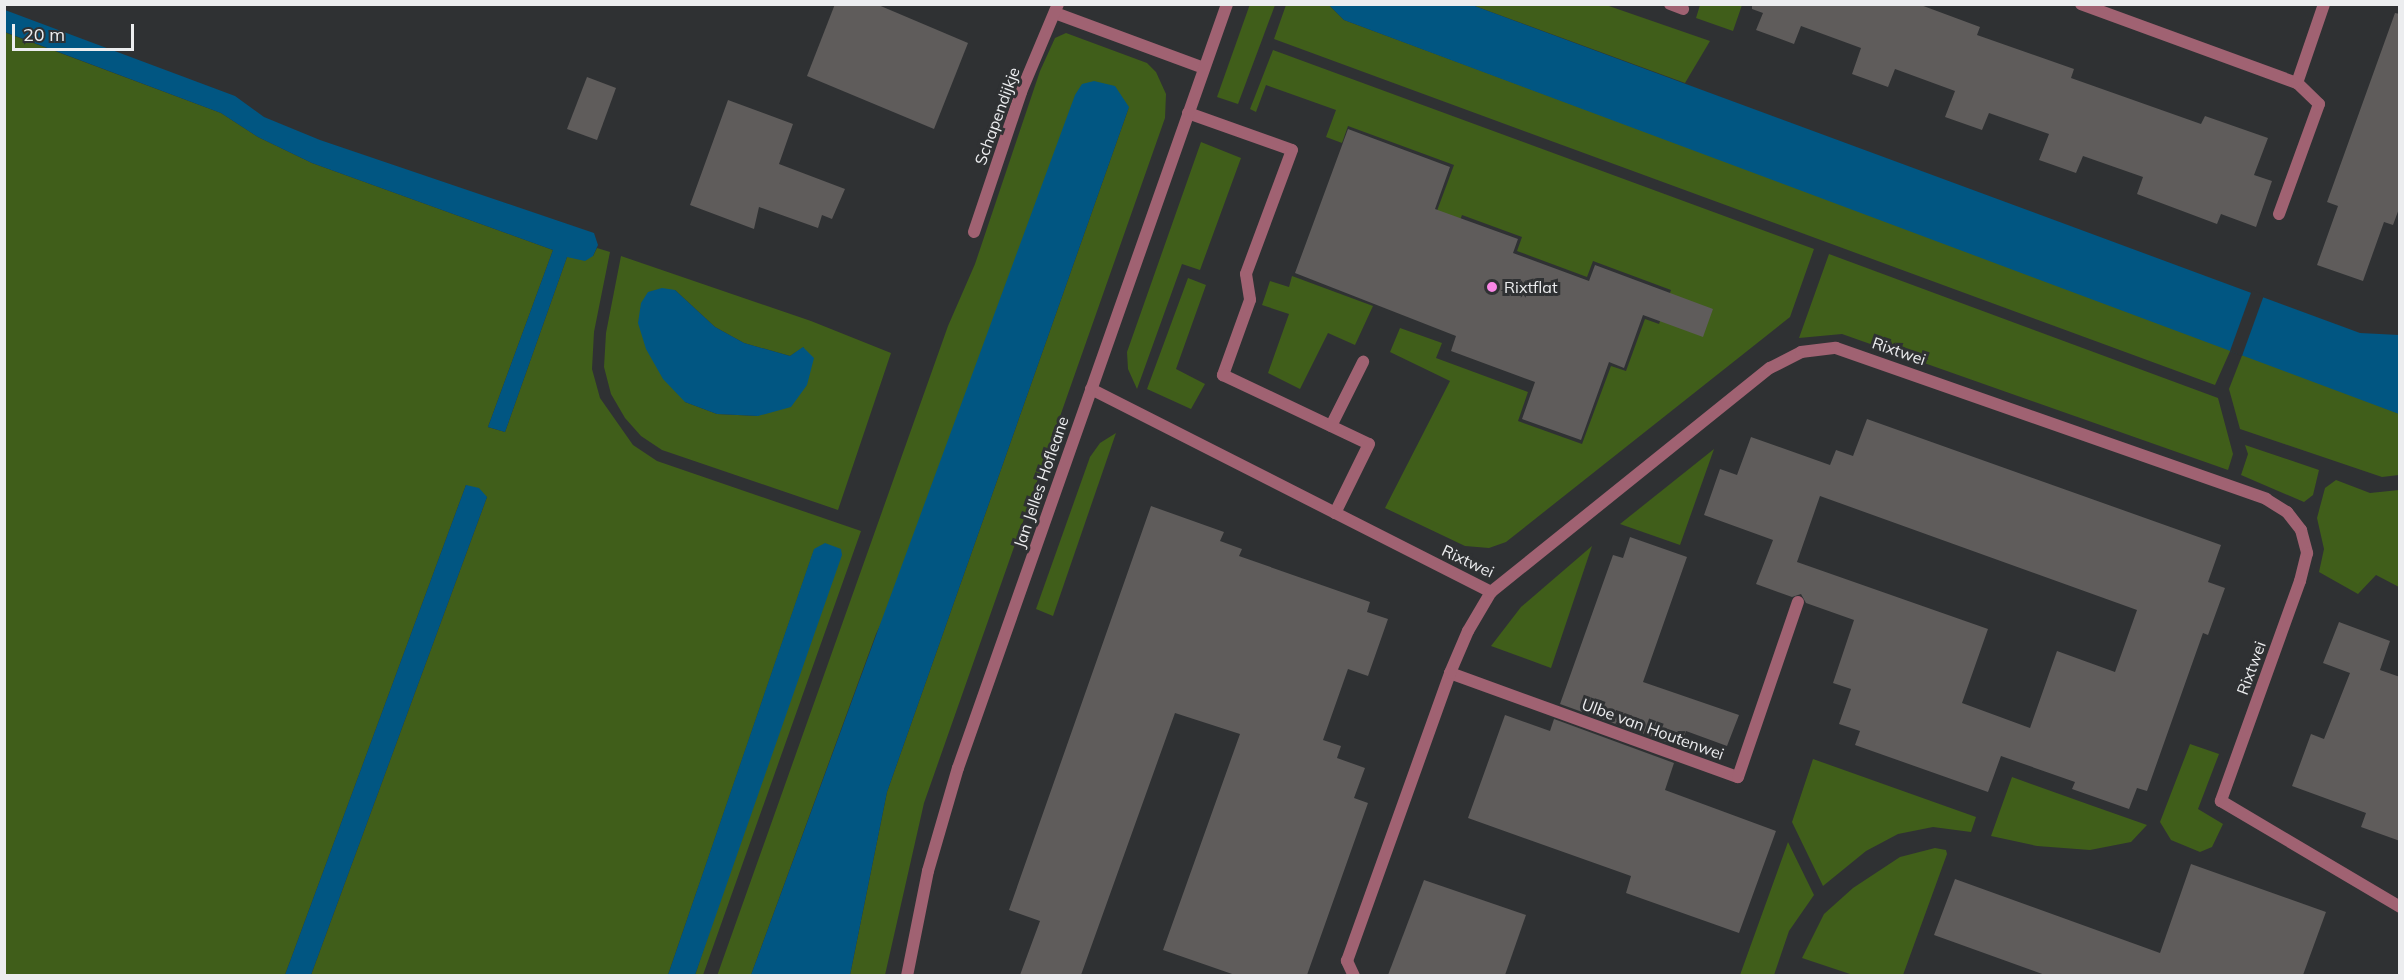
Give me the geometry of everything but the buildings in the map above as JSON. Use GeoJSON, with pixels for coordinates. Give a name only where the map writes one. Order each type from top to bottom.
{"type":"FeatureCollection","features":[{"type":"Feature","properties":{"kind":"street","name":"Jan Jelles Hofleane"},"geometry":{"type":"LineString","coordinates":[[907,975],[928,871],[955,779],[1227,4]]}},
{"type":"Feature","properties":{"kind":"street"},"geometry":{"type":"LineString","coordinates":[[1670,4],[1683,9]]}},
{"type":"Feature","properties":{"kind":"street"},"geometry":{"type":"LineString","coordinates":[[2081,4],[2297,82],[2319,104],[2279,214]]}},
{"type":"Feature","properties":{"kind":"street"},"geometry":{"type":"LineString","coordinates":[[2297,82],[2324,4]]}},
{"type":"Feature","properties":{"kind":"street","name":"Schapendijkje"},"geometry":{"type":"LineString","coordinates":[[974,232],[1021,92],[1057,9],[1204,69]]}},
{"type":"Feature","properties":{"kind":"street"},"geometry":{"type":"LineString","coordinates":[[1188,113],[1292,150],[1246,274],[1250,300],[1223,375],[1369,444],[1335,513]]}},
{"type":"Feature","properties":{"kind":"street","name":"Rixtwei"},"geometry":{"type":"LineString","coordinates":[[1091,389],[1491,592],[1770,368],[1784,358],[1818,350],[1853,353],[2266,499],[2287,512],[2301,530],[2307,553],[2300,581],[2221,801],[2400,907]]}},
{"type":"Feature","properties":{"kind":"street"},"geometry":{"type":"LineString","coordinates":[[1331,426],[1363,363]]}},
{"type":"Feature","properties":{"kind":"street"},"geometry":{"type":"LineString","coordinates":[[1354,975],[1347,961],[1450,674],[1468,631],[1491,592]]}},
{"type":"Feature","properties":{"kind":"street","name":"Ulbe van Houtenwei"},"geometry":{"type":"LineString","coordinates":[[1450,674],[1738,777],[1798,602]]}},
{"type":"Feature","properties":{"kind":"green space"},"geometry":{"type":"Polygon","coordinates":[[[1250,4],[1275,5],[1238,104],[1217,97],[1250,4]]]}},
{"type":"Feature","properties":{"kind":"green space"},"geometry":{"type":"Polygon","coordinates":[[[1700,4],[1742,5],[1733,31],[1696,18],[1700,4]]]}},
{"type":"Feature","properties":{"kind":"green space"},"geometry":{"type":"Polygon","coordinates":[[[1286,5],[1329,5],[1344,20],[2231,349],[2215,385],[1274,39],[1286,5]]]}},
{"type":"Feature","properties":{"kind":"green space"},"geometry":{"type":"Polygon","coordinates":[[[1472,5],[1606,5],[1710,41],[1685,83],[1472,5]]]}},
{"type":"Feature","properties":{"kind":"green space"},"geometry":{"type":"Polygon","coordinates":[[[4,32],[221,113],[258,137],[312,163],[553,250],[488,427],[505,432],[567,257],[593,256],[597,248],[610,252],[594,332],[592,369],[600,398],[633,445],[657,461],[861,531],[703,975],[695,975],[721,897],[814,550],[668,975],[311,975],[487,497],[466,485],[285,975],[5,975],[4,32]]]}},
{"type":"Feature","properties":{"kind":"green space"},"geometry":{"type":"Polygon","coordinates":[[[1066,33],[1147,63],[1156,72],[1166,94],[1165,118],[924,803],[885,975],[850,975],[887,792],[1129,107],[876,634],[751,975],[717,976],[948,326],[975,264],[1040,71],[1055,38],[1066,33]]]}},
{"type":"Feature","properties":{"kind":"green space"},"geometry":{"type":"Polygon","coordinates":[[[1273,50],[1814,249],[1790,317],[1506,542],[1489,548],[1465,546],[1385,508],[1450,381],[1390,352],[1400,328],[1442,343],[1436,358],[1528,392],[1518,421],[1582,444],[1611,366],[1626,371],[1645,319],[1659,324],[1671,290],[1593,261],[1587,277],[1517,251],[1522,237],[1462,215],[1451,244],[1428,235],[1454,165],[1348,126],[1342,143],[1326,137],[1336,110],[1266,85],[1256,112],[1250,109],[1273,50]]]}},
{"type":"Feature","properties":{"kind":"green space"},"geometry":{"type":"Polygon","coordinates":[[[1201,142],[1241,158],[1200,270],[1182,264],[1137,389],[1128,369],[1127,352],[1201,142]]]}},
{"type":"Feature","properties":{"kind":"green space"},"geometry":{"type":"Polygon","coordinates":[[[1829,254],[2218,398],[2233,454],[2228,470],[1842,334],[1799,338],[1829,254]]]}},
{"type":"Feature","properties":{"kind":"green space"},"geometry":{"type":"Polygon","coordinates":[[[621,256],[811,321],[891,353],[838,510],[662,450],[641,436],[625,418],[611,394],[604,367],[606,333],[621,256]],[[675,290],[685,402],[717,414],[758,416],[804,347],[790,356],[744,343],[715,327],[675,290]]]}},
{"type":"Feature","properties":{"kind":"green space"},"geometry":{"type":"Polygon","coordinates":[[[1292,276],[1373,306],[1355,345],[1328,333],[1300,389],[1268,373],[1289,314],[1262,305],[1270,281],[1289,287],[1292,276]]]}},
{"type":"Feature","properties":{"kind":"green space"},"geometry":{"type":"Polygon","coordinates":[[[1188,278],[1206,285],[1176,369],[1205,384],[1191,409],[1147,389],[1188,278]]]}},
{"type":"Feature","properties":{"kind":"green space"},"geometry":{"type":"Polygon","coordinates":[[[2243,353],[2400,414],[2399,475],[2382,477],[2240,429],[2229,389],[2243,353]]]}},
{"type":"Feature","properties":{"kind":"green space"},"geometry":{"type":"Polygon","coordinates":[[[1116,433],[1053,616],[1036,609],[1090,457],[1100,443],[1116,433]]]}},
{"type":"Feature","properties":{"kind":"green space"},"geometry":{"type":"Polygon","coordinates":[[[2245,445],[2319,470],[2313,495],[2304,502],[2241,475],[2248,454],[2245,445]]]}},
{"type":"Feature","properties":{"kind":"green space"},"geometry":{"type":"Polygon","coordinates":[[[1714,449],[1680,545],[1620,524],[1714,449]]]}},
{"type":"Feature","properties":{"kind":"green space"},"geometry":{"type":"Polygon","coordinates":[[[2336,480],[2370,493],[2399,490],[2399,587],[2376,575],[2358,594],[2319,572],[2324,549],[2317,518],[2325,488],[2336,480]]]}},
{"type":"Feature","properties":{"kind":"green space"},"geometry":{"type":"Polygon","coordinates":[[[1592,546],[1551,668],[1491,646],[1521,607],[1592,546]]]}},
{"type":"Feature","properties":{"kind":"green space"},"geometry":{"type":"Polygon","coordinates":[[[2190,744],[2219,754],[2198,809],[2223,824],[2212,847],[2200,852],[2171,840],[2160,822],[2190,744]]]}},
{"type":"Feature","properties":{"kind":"green space"},"geometry":{"type":"Polygon","coordinates":[[[1813,759],[1976,817],[1971,832],[1933,827],[1898,834],[1866,851],[1823,886],[1792,822],[1813,759]]]}},
{"type":"Feature","properties":{"kind":"green space"},"geometry":{"type":"Polygon","coordinates":[[[2012,777],[2147,825],[2131,842],[2090,850],[2037,846],[1991,836],[2012,777]]]}},
{"type":"Feature","properties":{"kind":"green space"},"geometry":{"type":"Polygon","coordinates":[[[1788,842],[1814,895],[1789,931],[1774,975],[1740,975],[1788,842]]]}},
{"type":"Feature","properties":{"kind":"green space"},"geometry":{"type":"Polygon","coordinates":[[[1935,848],[1946,850],[1947,854],[1903,975],[1853,975],[1802,958],[1824,914],[1853,888],[1900,857],[1935,848]]]}},
{"type":"Feature","properties":{"kind":"water"},"geometry":{"type":"Polygon","coordinates":[[[1329,5],[1472,5],[2360,333],[2399,335],[2399,414],[1344,20],[1329,5]]]}},
{"type":"Feature","properties":{"kind":"water"},"geometry":{"type":"Polygon","coordinates":[[[5,10],[235,96],[264,117],[320,140],[594,233],[598,245],[593,256],[585,261],[567,257],[505,432],[488,427],[553,250],[312,163],[258,137],[221,113],[5,32],[5,10]]]}},
{"type":"Feature","properties":{"kind":"water"},"geometry":{"type":"Polygon","coordinates":[[[1094,81],[1115,86],[1129,107],[887,792],[850,975],[751,975],[1075,95],[1082,84],[1094,81]]]}},
{"type":"Feature","properties":{"kind":"water"},"geometry":{"type":"Polygon","coordinates":[[[662,288],[675,290],[715,327],[744,343],[790,356],[803,347],[814,358],[807,385],[791,407],[758,416],[717,414],[685,402],[663,379],[646,349],[638,323],[641,303],[648,292],[662,288]]]}},
{"type":"Feature","properties":{"kind":"water"},"geometry":{"type":"Polygon","coordinates":[[[466,485],[479,488],[487,497],[311,975],[285,975],[466,485]]]}},
{"type":"Feature","properties":{"kind":"water"},"geometry":{"type":"Polygon","coordinates":[[[825,543],[841,549],[842,555],[695,975],[668,975],[814,549],[825,543]]]}},
{"type":"Feature","properties":{"kind":"pier"},"geometry":{"type":"Polygon","coordinates":[[[2252,290],[2264,295],[2242,356],[2230,351],[2252,290]]]}},
{"type":"Feature","properties":{"kind":"place","name":"Rixtflat"},"geometry":{"type":"Point","coordinates":[1492,287]}}]}
